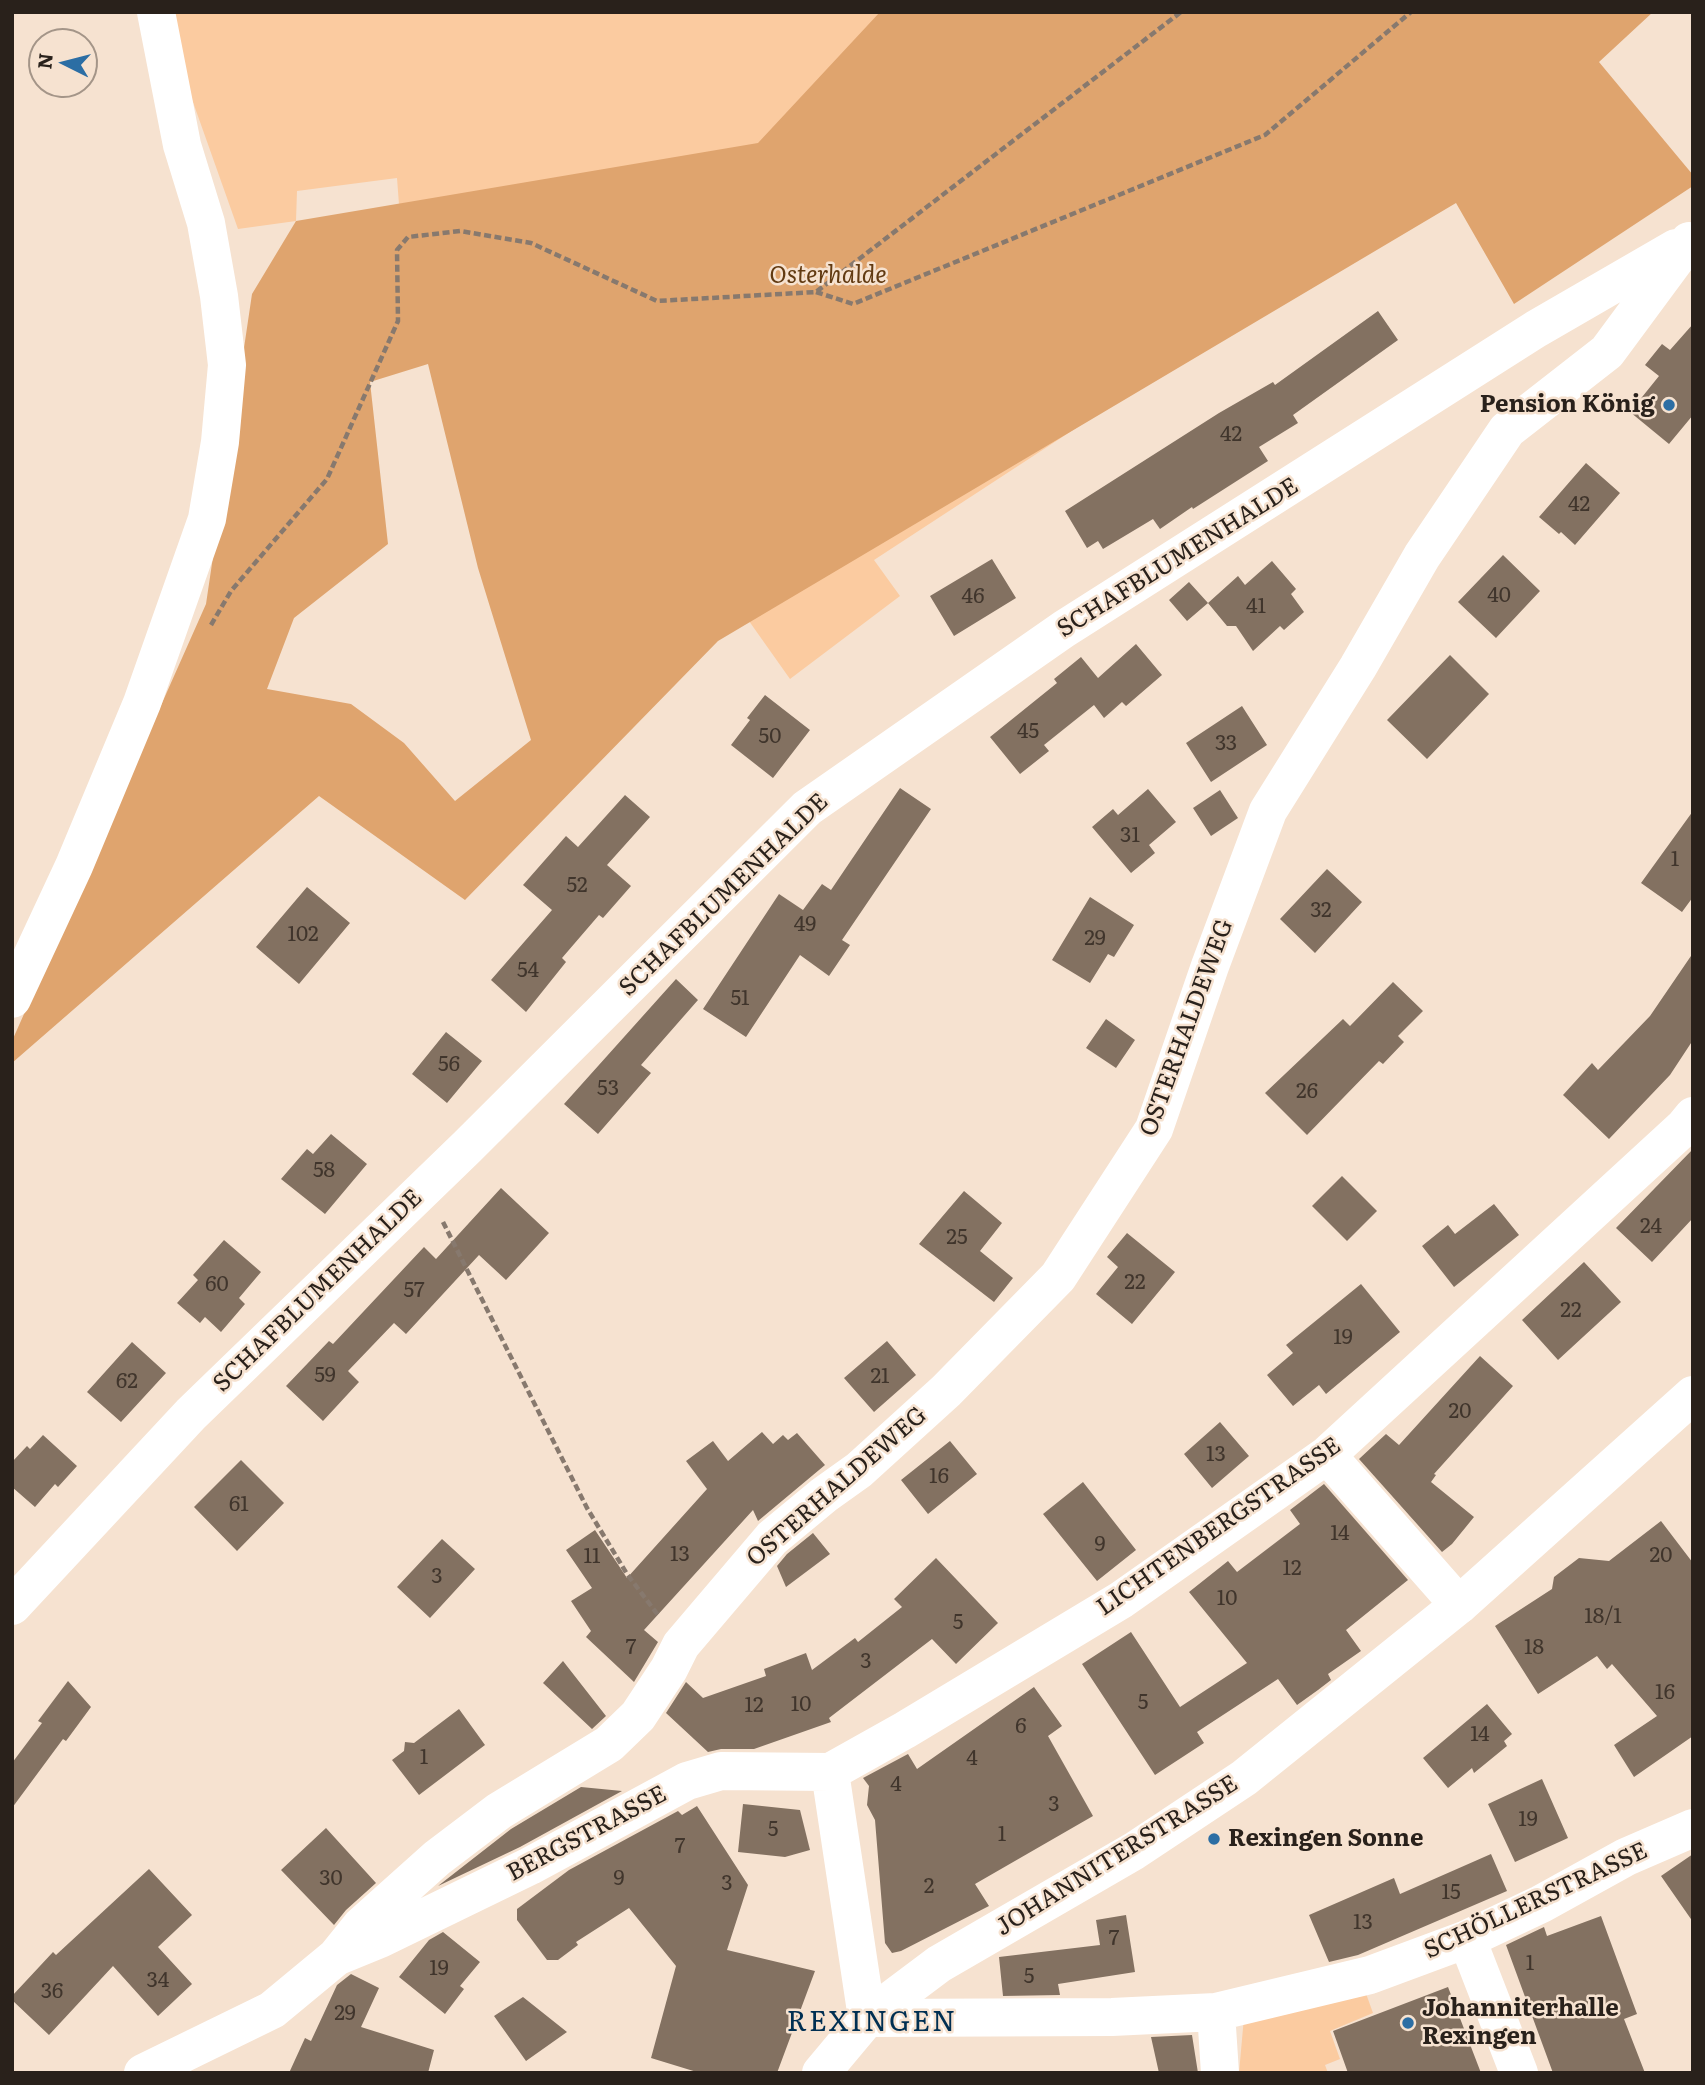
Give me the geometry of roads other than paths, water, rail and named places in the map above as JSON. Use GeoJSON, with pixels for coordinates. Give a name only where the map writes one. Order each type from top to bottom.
{"type":"FeatureCollection","features":[{"type":"Feature","properties":{"kind":"street"},"geometry":{"type":"LineString","coordinates":[[12,999],[74,866],[142,703],[207,519],[220,442],[227,365],[219,296],[206,223],[179,133],[156,12]]}},
{"type":"Feature","properties":{"kind":"street","name":"SCHAFBLUMENHALDE"},"geometry":{"type":"LineString","coordinates":[[12,1605],[191,1414],[807,808],[1064,629],[1535,330],[1691,239]]}},
{"type":"Feature","properties":{"kind":"street","name":"OSTERHALDEWEG"},"geometry":{"type":"LineString","coordinates":[[336,1957],[361,1927],[437,1858],[499,1811],[609,1744],[638,1717],[681,1645],[772,1538],[869,1461],[946,1391],[1058,1277],[1154,1129],[1210,966],[1268,811],[1358,667],[1422,556],[1507,430],[1607,352],[1691,239]]}},
{"type":"Feature","properties":{"kind":"street","name":"LICHTENBERGSTRASSE"},"geometry":{"type":"LineString","coordinates":[[830,1772],[1121,1600],[1326,1455],[1690,1126]]}},
{"type":"Feature","properties":{"kind":"street","name":"JOHANNITERSTRASSE"},"geometry":{"type":"LineString","coordinates":[[821,2073],[867,2018],[939,1964],[1134,1851],[1244,1778],[1459,1605],[1693,1395]]}},
{"type":"Feature","properties":{"kind":"street"},"geometry":{"type":"LineString","coordinates":[[1326,1455],[1459,1605]]}},
{"type":"Feature","properties":{"kind":"street","name":"BERGSTRASSE"},"geometry":{"type":"LineString","coordinates":[[143,2073],[272,2010],[336,1957],[380,1939],[530,1866],[687,1781],[721,1771],[830,1772]]}},
{"type":"Feature","properties":{"kind":"street"},"geometry":{"type":"LineString","coordinates":[[830,1772],[867,2018]]}},
{"type":"Feature","properties":{"kind":"street","name":"SCHÖLLERSTRASSE"},"geometry":{"type":"LineString","coordinates":[[867,2018],[1112,2017],[1216,2012],[1370,1975],[1467,1939],[1541,1904],[1626,1857],[1693,1828]]}},
{"type":"Feature","properties":{"kind":"street"},"geometry":{"type":"LineString","coordinates":[[1467,1939],[1519,2073]]}},
{"type":"Feature","properties":{"kind":"street"},"geometry":{"type":"LineString","coordinates":[[1216,2012],[1220,2073]]}},
{"type":"Feature","properties":{"kind":"place","name":"Pension König"},"geometry":{"type":"Point","coordinates":[1669,405]}},
{"type":"Feature","properties":{"kind":"place","name":"Rexingen Sonne"},"geometry":{"type":"Point","coordinates":[1214,1839]}},
{"type":"Feature","properties":{"kind":"place","name":"Johanniterhalle Rexingen"},"geometry":{"type":"Point","coordinates":[1408,2023]}},
{"type":"Feature","properties":{"kind":"district","name":"REXINGEN"},"geometry":{"type":"Point","coordinates":[872,2023]}},
{"type":"Feature","properties":{"kind":"park label","name":"Osterhalde"},"geometry":{"type":"Point","coordinates":[828,276]}}]}
